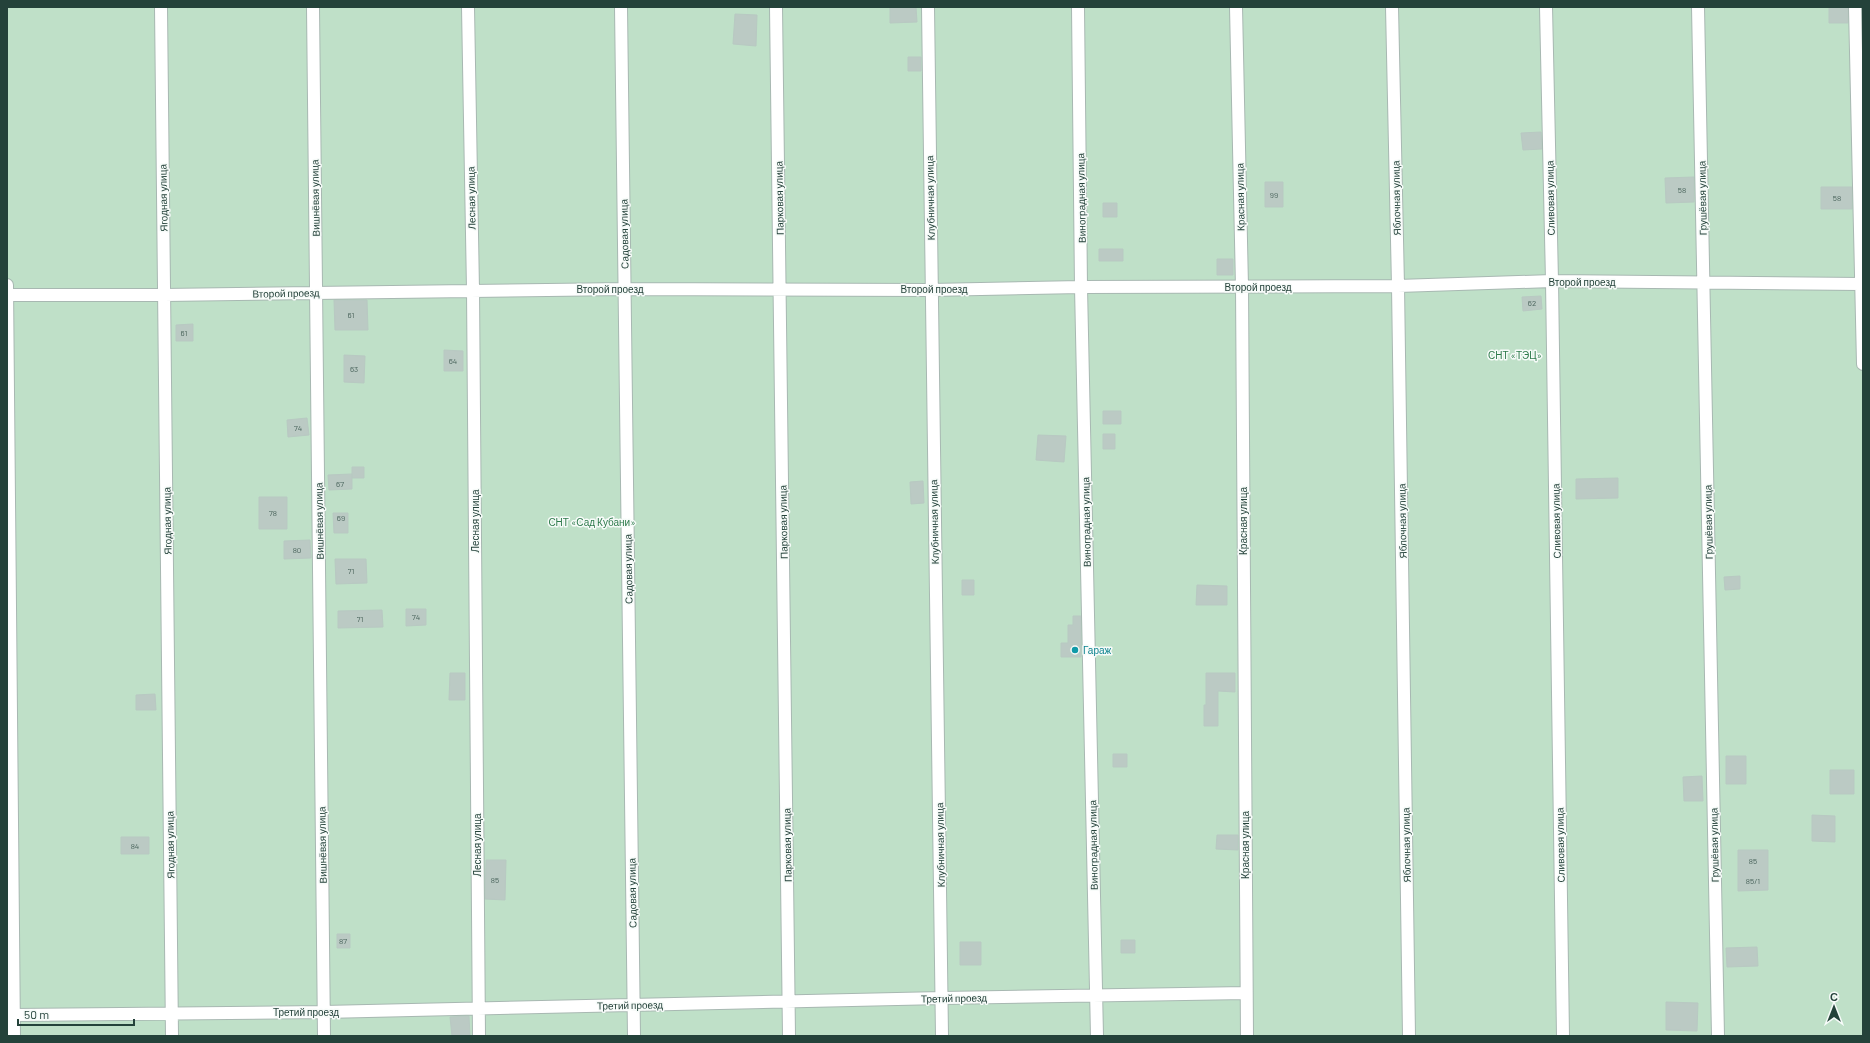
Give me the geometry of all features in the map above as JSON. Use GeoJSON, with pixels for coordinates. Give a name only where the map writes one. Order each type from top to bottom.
{"type":"FeatureCollection","features":[{"type":"Feature","properties":{"kind":"street","name":"Ягодная улица"},"geometry":{"type":"LineString","coordinates":[[160,7],[172,1036]]}},
{"type":"Feature","properties":{"kind":"street","name":"Вишнёвая улица"},"geometry":{"type":"LineString","coordinates":[[313,7],[324,1036]]}},
{"type":"Feature","properties":{"kind":"street","name":"Лесная улица"},"geometry":{"type":"LineString","coordinates":[[468,7],[473,290],[479,1036]]}},
{"type":"Feature","properties":{"kind":"street","name":"Садовая улица"},"geometry":{"type":"LineString","coordinates":[[621,7],[634,1036]]}},
{"type":"Feature","properties":{"kind":"street","name":"Парковая улица"},"geometry":{"type":"LineString","coordinates":[[776,7],[789,1036]]}},
{"type":"Feature","properties":{"kind":"street","name":"Клубничная улица"},"geometry":{"type":"LineString","coordinates":[[928,7],[942,1036]]}},
{"type":"Feature","properties":{"kind":"street","name":"Виноградная улица"},"geometry":{"type":"LineString","coordinates":[[1078,7],[1097,1036]]}},
{"type":"Feature","properties":{"kind":"street","name":"Красная улица"},"geometry":{"type":"LineString","coordinates":[[1236,7],[1242,287],[1247,1036]]}},
{"type":"Feature","properties":{"kind":"street","name":"Яблочная улица"},"geometry":{"type":"LineString","coordinates":[[1392,7],[1398,286],[1409,1036]]}},
{"type":"Feature","properties":{"kind":"street","name":"Сливовая улица"},"geometry":{"type":"LineString","coordinates":[[1546,7],[1552,281],[1563,1036]]}},
{"type":"Feature","properties":{"kind":"street","name":"Грушёвая улица"},"geometry":{"type":"LineString","coordinates":[[1698,7],[1718,1036]]}},
{"type":"Feature","properties":{"kind":"street"},"geometry":{"type":"LineString","coordinates":[[1855,7],[1863,364]]}},
{"type":"Feature","properties":{"kind":"street","name":"Второй проезд"},"geometry":{"type":"LineString","coordinates":[[7,295],[164,295],[625,289],[780,288],[931,290],[1082,287],[1398,286],[1552,281],[1861,284]]}},
{"type":"Feature","properties":{"kind":"street"},"geometry":{"type":"LineString","coordinates":[[7,285],[14,1036]]}},
{"type":"Feature","properties":{"kind":"street","name":"Третий проезд"},"geometry":{"type":"LineString","coordinates":[[14,1014],[324,1012],[634,1004],[1246,993]]}},
{"type":"Feature","properties":{"kind":"green space","name":"СНТ «Сад Кубани»"},"geometry":{"type":"Polygon","coordinates":[[[7,7],[1863,7],[1863,1036],[7,1036],[7,7]]]}},
{"type":"Feature","properties":{"kind":"building"},"geometry":{"type":"Polygon","coordinates":[[[890,7],[916,7],[917,22],[890,23],[890,7]]]}},
{"type":"Feature","properties":{"kind":"building"},"geometry":{"type":"Polygon","coordinates":[[[1829,7],[1848,7],[1848,23],[1829,23],[1829,7]]]}},
{"type":"Feature","properties":{"kind":"building"},"geometry":{"type":"Polygon","coordinates":[[[735,14],[757,15],[756,46],[733,44],[735,14]]]}},
{"type":"Feature","properties":{"kind":"building"},"geometry":{"type":"Polygon","coordinates":[[[908,57],[921,57],[921,71],[908,71],[908,57]]]}},
{"type":"Feature","properties":{"kind":"building"},"geometry":{"type":"Polygon","coordinates":[[[1541,132],[1542,149],[1523,150],[1521,133],[1541,132]]]}},
{"type":"Feature","properties":{"kind":"building"},"geometry":{"type":"Polygon","coordinates":[[[1694,177],[1694,202],[1666,203],[1665,178],[1694,177]]]}},
{"type":"Feature","properties":{"kind":"building"},"geometry":{"type":"Polygon","coordinates":[[[1265,182],[1283,182],[1283,207],[1265,207],[1265,182]]]}},
{"type":"Feature","properties":{"kind":"building"},"geometry":{"type":"Polygon","coordinates":[[[1821,187],[1852,187],[1852,209],[1821,209],[1821,187]]]}},
{"type":"Feature","properties":{"kind":"building"},"geometry":{"type":"Polygon","coordinates":[[[1103,203],[1117,203],[1117,217],[1103,217],[1103,203]]]}},
{"type":"Feature","properties":{"kind":"building"},"geometry":{"type":"Polygon","coordinates":[[[1099,249],[1123,249],[1123,261],[1099,261],[1099,249]]]}},
{"type":"Feature","properties":{"kind":"building"},"geometry":{"type":"Polygon","coordinates":[[[1217,259],[1233,259],[1233,275],[1217,275],[1217,259]]]}},
{"type":"Feature","properties":{"kind":"building"},"geometry":{"type":"Polygon","coordinates":[[[1541,296],[1542,309],[1523,311],[1522,297],[1541,296]]]}},
{"type":"Feature","properties":{"kind":"building"},"geometry":{"type":"Polygon","coordinates":[[[334,300],[367,300],[368,330],[335,330],[334,300]]]}},
{"type":"Feature","properties":{"kind":"building"},"geometry":{"type":"Polygon","coordinates":[[[193,324],[193,341],[176,341],[176,325],[193,324]]]}},
{"type":"Feature","properties":{"kind":"building"},"geometry":{"type":"Polygon","coordinates":[[[444,350],[463,351],[463,371],[444,371],[444,350]]]}},
{"type":"Feature","properties":{"kind":"building"},"geometry":{"type":"Polygon","coordinates":[[[344,355],[365,356],[364,383],[344,382],[344,355]]]}},
{"type":"Feature","properties":{"kind":"building"},"geometry":{"type":"Polygon","coordinates":[[[1103,411],[1121,411],[1121,424],[1103,424],[1103,411]]]}},
{"type":"Feature","properties":{"kind":"building"},"geometry":{"type":"Polygon","coordinates":[[[307,418],[309,435],[288,437],[287,420],[307,418]]]}},
{"type":"Feature","properties":{"kind":"building"},"geometry":{"type":"Polygon","coordinates":[[[1103,434],[1115,434],[1115,449],[1103,449],[1103,434]]]}},
{"type":"Feature","properties":{"kind":"building"},"geometry":{"type":"Polygon","coordinates":[[[1038,435],[1066,436],[1064,462],[1036,460],[1038,435]]]}},
{"type":"Feature","properties":{"kind":"building"},"geometry":{"type":"Polygon","coordinates":[[[352,467],[364,467],[364,478],[352,478],[352,467]]]}},
{"type":"Feature","properties":{"kind":"building"},"geometry":{"type":"Polygon","coordinates":[[[352,474],[352,489],[329,490],[328,475],[352,474]]]}},
{"type":"Feature","properties":{"kind":"building"},"geometry":{"type":"Polygon","coordinates":[[[1618,478],[1618,498],[1576,499],[1576,479],[1618,478]]]}},
{"type":"Feature","properties":{"kind":"building"},"geometry":{"type":"Polygon","coordinates":[[[923,481],[924,503],[911,504],[910,482],[923,481]]]}},
{"type":"Feature","properties":{"kind":"building"},"geometry":{"type":"Polygon","coordinates":[[[259,497],[287,497],[287,529],[259,529],[259,497]]]}},
{"type":"Feature","properties":{"kind":"building"},"geometry":{"type":"Polygon","coordinates":[[[333,513],[348,513],[348,533],[334,533],[333,513]]]}},
{"type":"Feature","properties":{"kind":"building"},"geometry":{"type":"Polygon","coordinates":[[[310,540],[311,558],[284,559],[284,541],[310,540]]]}},
{"type":"Feature","properties":{"kind":"building"},"geometry":{"type":"Polygon","coordinates":[[[335,559],[366,559],[367,583],[336,584],[335,559]]]}},
{"type":"Feature","properties":{"kind":"building"},"geometry":{"type":"Polygon","coordinates":[[[1740,576],[1740,589],[1725,590],[1724,577],[1740,576]]]}},
{"type":"Feature","properties":{"kind":"building"},"geometry":{"type":"Polygon","coordinates":[[[962,580],[974,580],[974,595],[962,595],[962,580]]]}},
{"type":"Feature","properties":{"kind":"building"},"geometry":{"type":"Polygon","coordinates":[[[1197,585],[1227,586],[1227,605],[1196,605],[1197,585]]]}},
{"type":"Feature","properties":{"kind":"building"},"geometry":{"type":"Polygon","coordinates":[[[406,609],[426,609],[426,625],[406,626],[406,609]]]}},
{"type":"Feature","properties":{"kind":"building"},"geometry":{"type":"Polygon","coordinates":[[[382,610],[383,627],[338,628],[338,611],[382,610]]]}},
{"type":"Feature","properties":{"kind":"building"},"geometry":{"type":"Polygon","coordinates":[[[1073,616],[1081,616],[1081,657],[1061,657],[1061,643],[1068,643],[1068,625],[1073,625],[1073,616]]]}},
{"type":"Feature","properties":{"kind":"building"},"geometry":{"type":"Polygon","coordinates":[[[450,673],[465,673],[465,700],[449,700],[450,673]]]}},
{"type":"Feature","properties":{"kind":"building"},"geometry":{"type":"Polygon","coordinates":[[[1206,673],[1235,673],[1235,692],[1218,691],[1218,726],[1204,726],[1204,705],[1206,705],[1206,673]]]}},
{"type":"Feature","properties":{"kind":"building"},"geometry":{"type":"Polygon","coordinates":[[[155,694],[156,710],[136,710],[136,695],[155,694]]]}},
{"type":"Feature","properties":{"kind":"building"},"geometry":{"type":"Polygon","coordinates":[[[1113,754],[1127,754],[1127,767],[1113,767],[1113,754]]]}},
{"type":"Feature","properties":{"kind":"building"},"geometry":{"type":"Polygon","coordinates":[[[1726,756],[1746,756],[1746,784],[1726,784],[1726,756]]]}},
{"type":"Feature","properties":{"kind":"building"},"geometry":{"type":"Polygon","coordinates":[[[1830,770],[1854,770],[1854,794],[1830,794],[1830,770]]]}},
{"type":"Feature","properties":{"kind":"building"},"geometry":{"type":"Polygon","coordinates":[[[1702,776],[1703,801],[1684,801],[1683,777],[1702,776]]]}},
{"type":"Feature","properties":{"kind":"building"},"geometry":{"type":"Polygon","coordinates":[[[1812,815],[1835,816],[1835,842],[1812,841],[1812,815]]]}},
{"type":"Feature","properties":{"kind":"building"},"geometry":{"type":"Polygon","coordinates":[[[1217,835],[1238,835],[1238,850],[1216,849],[1217,835]]]}},
{"type":"Feature","properties":{"kind":"building"},"geometry":{"type":"Polygon","coordinates":[[[121,837],[149,837],[149,854],[121,854],[121,837]]]}},
{"type":"Feature","properties":{"kind":"building"},"geometry":{"type":"Polygon","coordinates":[[[1738,850],[1768,850],[1768,890],[1738,891],[1738,850]]]}},
{"type":"Feature","properties":{"kind":"building"},"geometry":{"type":"Polygon","coordinates":[[[486,860],[506,860],[505,900],[485,899],[486,860]]]}},
{"type":"Feature","properties":{"kind":"building"},"geometry":{"type":"Polygon","coordinates":[[[337,934],[350,934],[350,948],[337,948],[337,934]]]}},
{"type":"Feature","properties":{"kind":"building"},"geometry":{"type":"Polygon","coordinates":[[[1121,940],[1135,940],[1135,953],[1121,953],[1121,940]]]}},
{"type":"Feature","properties":{"kind":"building"},"geometry":{"type":"Polygon","coordinates":[[[960,942],[981,942],[981,965],[960,965],[960,942]]]}},
{"type":"Feature","properties":{"kind":"building"},"geometry":{"type":"Polygon","coordinates":[[[1757,947],[1758,966],[1727,967],[1726,948],[1757,947]]]}},
{"type":"Feature","properties":{"kind":"building"},"geometry":{"type":"Polygon","coordinates":[[[1666,1002],[1698,1003],[1697,1031],[1666,1030],[1666,1002]]]}},
{"type":"Feature","properties":{"kind":"building"},"geometry":{"type":"Polygon","coordinates":[[[469,1016],[470,1036],[452,1036],[450,1017],[469,1016]]]}},
{"type":"Feature","properties":{"kind":"place","name":"Гараж"},"geometry":{"type":"Point","coordinates":[1075,650]}},
{"type":"Feature","properties":{"kind":"park label","name":"СНТ «ТЭЦ»"},"geometry":{"type":"Point","coordinates":[1515,355]}}]}
